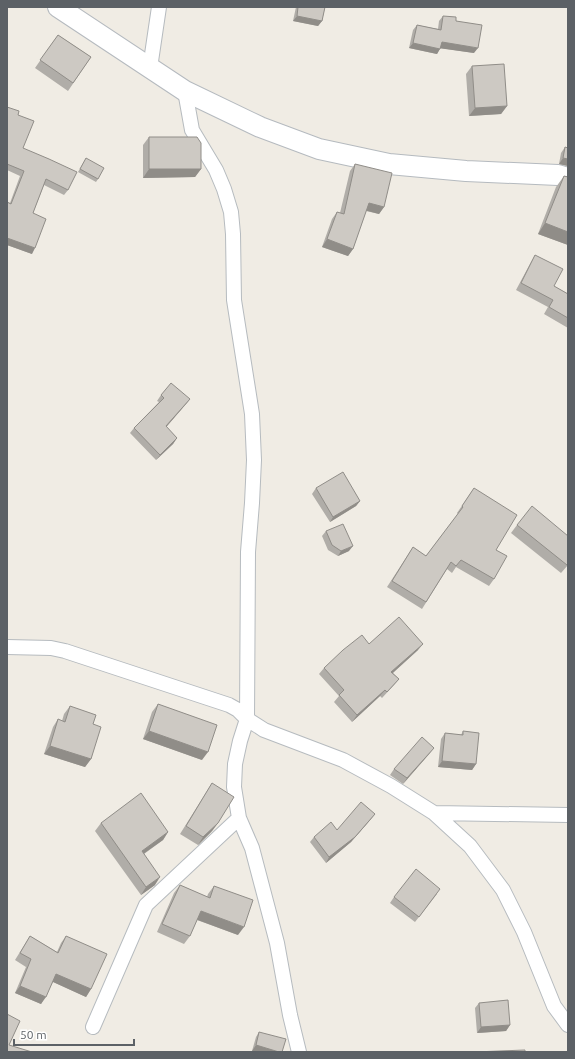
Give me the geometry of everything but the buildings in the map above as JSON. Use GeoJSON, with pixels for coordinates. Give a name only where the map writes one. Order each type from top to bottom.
{"type":"FeatureCollection","features":[{"type":"Feature","properties":{"kind":"street"},"geometry":{"type":"LineString","coordinates":[[58,7],[185,91],[260,127],[318,149],[389,164],[466,171],[558,175],[568,178]]}},
{"type":"Feature","properties":{"kind":"street"},"geometry":{"type":"LineString","coordinates":[[150,68],[159,7]]}},
{"type":"Feature","properties":{"kind":"street"},"geometry":{"type":"LineString","coordinates":[[185,91],[192,130],[216,170],[231,212],[233,234],[234,300],[252,414],[254,460],[248,552],[247,719],[235,764],[234,787],[239,818],[252,848],[277,943],[290,1015],[299,1052]]}},
{"type":"Feature","properties":{"kind":"street"},"geometry":{"type":"LineString","coordinates":[[7,647],[51,648],[66,651],[215,699],[238,710],[247,719],[264,730],[343,760],[391,786],[434,813],[470,846],[503,890],[524,932],[554,1006],[568,1025]]}},
{"type":"Feature","properties":{"kind":"street"},"geometry":{"type":"LineString","coordinates":[[434,813],[568,815]]}},
{"type":"Feature","properties":{"kind":"street"},"geometry":{"type":"LineString","coordinates":[[93,1027],[146,905],[239,818]]}}]}
